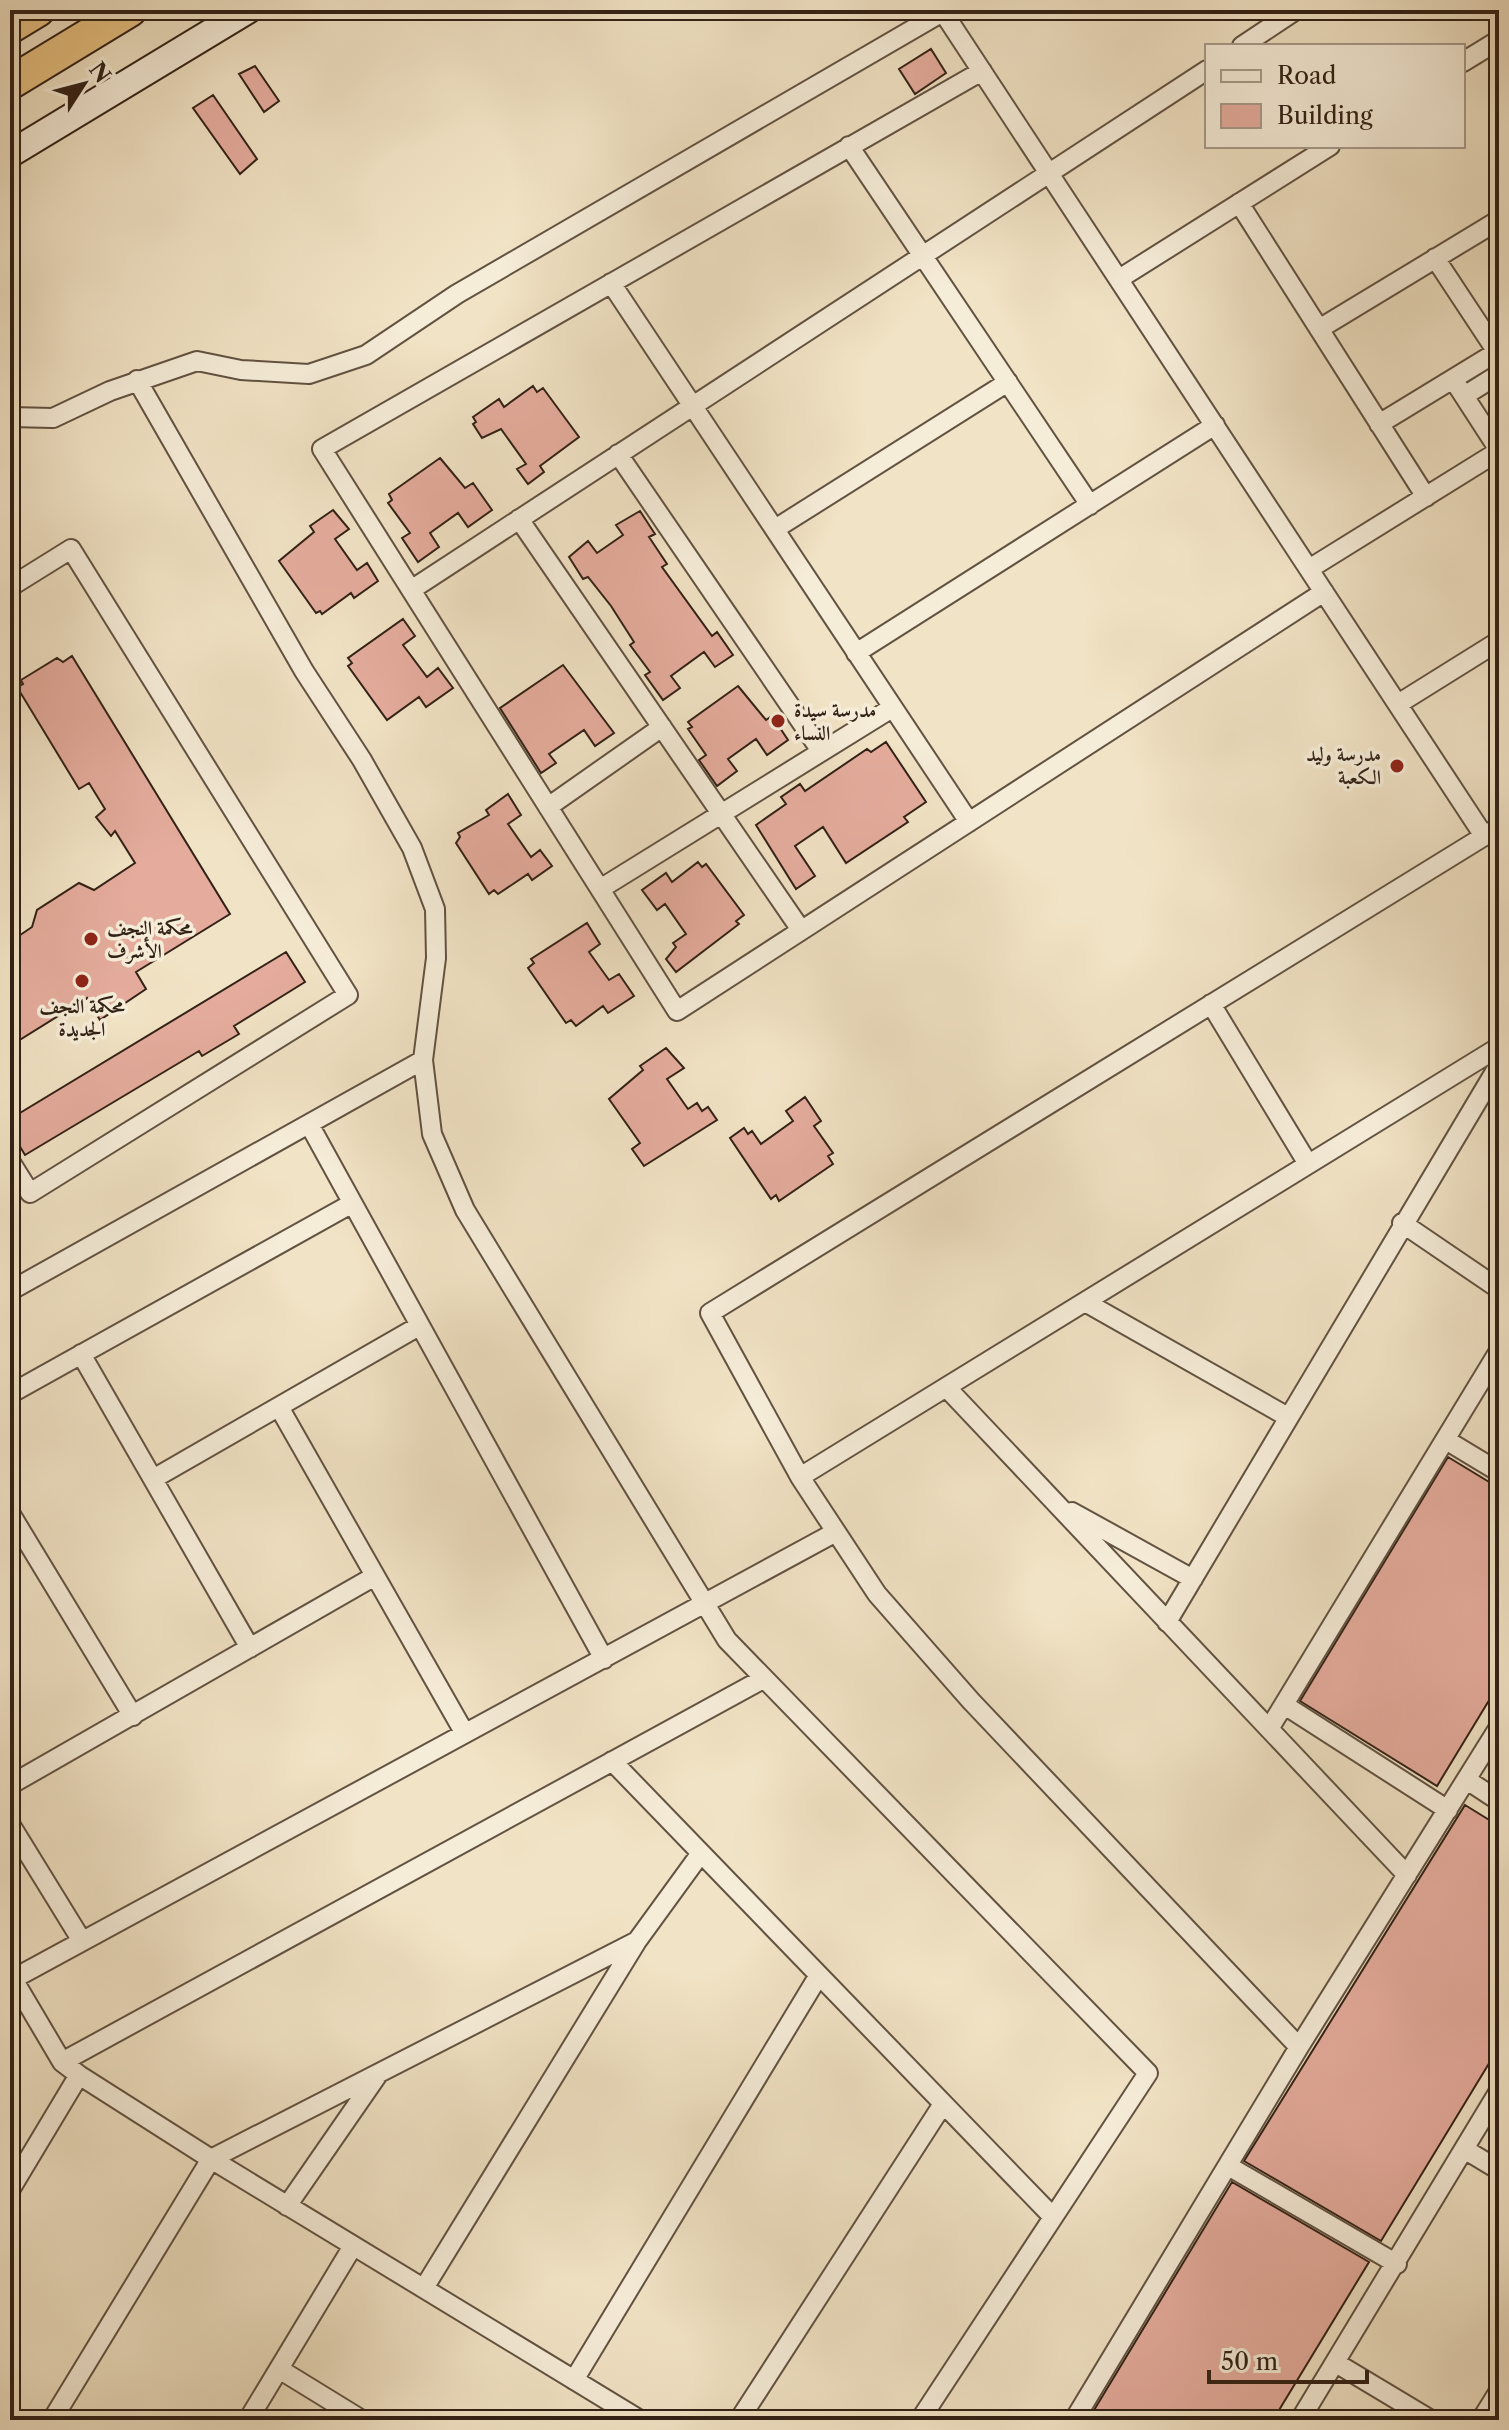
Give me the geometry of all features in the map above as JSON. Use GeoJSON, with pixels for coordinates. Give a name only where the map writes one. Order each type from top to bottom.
{"type":"FeatureCollection","features":[{"type":"Feature","properties":{"kind":"highway"},"geometry":{"type":"LineString","coordinates":[[10,27],[38,10]]}},
{"type":"Feature","properties":{"kind":"highway"},"geometry":{"type":"LineString","coordinates":[[10,83],[130,10]]}},
{"type":"Feature","properties":{"kind":"main road"},"geometry":{"type":"LineString","coordinates":[[10,154],[248,10]]}},
{"type":"Feature","properties":{"kind":"street"},"geometry":{"type":"LineString","coordinates":[[1245,44],[1296,10]]}},
{"type":"Feature","properties":{"kind":"street"},"geometry":{"type":"LineString","coordinates":[[10,417],[53,418],[137,380],[197,361],[241,370],[309,374],[366,355],[457,294],[944,11],[1398,704],[1492,831],[710,1313],[800,1477],[877,1594],[933,1659],[1299,2047]]}},
{"type":"Feature","properties":{"kind":"street"},"geometry":{"type":"LineString","coordinates":[[1465,61],[1499,40]]}},
{"type":"Feature","properties":{"kind":"street"},"geometry":{"type":"LineString","coordinates":[[982,71],[322,449],[677,1011],[1324,592]]}},
{"type":"Feature","properties":{"kind":"street"},"geometry":{"type":"LineString","coordinates":[[411,590],[1205,71]]}},
{"type":"Feature","properties":{"kind":"street"},"geometry":{"type":"LineString","coordinates":[[849,146],[1090,505]]}},
{"type":"Feature","properties":{"kind":"street"},"geometry":{"type":"LineString","coordinates":[[1119,279],[1327,148]]}},
{"type":"Feature","properties":{"kind":"street"},"geometry":{"type":"LineString","coordinates":[[1239,203],[1426,497]]}},
{"type":"Feature","properties":{"kind":"street"},"geometry":{"type":"LineString","coordinates":[[1319,329],[1499,220]]}},
{"type":"Feature","properties":{"kind":"street"},"geometry":{"type":"LineString","coordinates":[[1379,424],[1498,353],[1435,258]]}},
{"type":"Feature","properties":{"kind":"street"},"geometry":{"type":"LineString","coordinates":[[611,283],[969,822]]}},
{"type":"Feature","properties":{"kind":"street"},"geometry":{"type":"LineString","coordinates":[[1464,396],[1499,374]]}},
{"type":"Feature","properties":{"kind":"street"},"geometry":{"type":"LineString","coordinates":[[10,375],[10,393]]}},
{"type":"Feature","properties":{"kind":"street"},"geometry":{"type":"LineString","coordinates":[[1309,569],[1499,451],[1453,379]]}},
{"type":"Feature","properties":{"kind":"street"},"geometry":{"type":"LineString","coordinates":[[137,380],[304,671],[362,760],[412,848],[435,909],[436,958],[423,1060],[432,1134],[465,1210],[727,1640],[1148,2073],[920,2420]]}},
{"type":"Feature","properties":{"kind":"street"},"geometry":{"type":"LineString","coordinates":[[775,529],[1008,382]]}},
{"type":"Feature","properties":{"kind":"street"},"geometry":{"type":"LineString","coordinates":[[856,653],[1215,425]]}},
{"type":"Feature","properties":{"kind":"street"},"geometry":{"type":"LineString","coordinates":[[618,454],[821,751]]}},
{"type":"Feature","properties":{"kind":"street"},"geometry":{"type":"LineString","coordinates":[[519,519],[801,930]]}},
{"type":"Feature","properties":{"kind":"street"},"geometry":{"type":"LineString","coordinates":[[10,587],[71,549],[348,995],[30,1193],[10,1161]]}},
{"type":"Feature","properties":{"kind":"street"},"geometry":{"type":"LineString","coordinates":[[1398,704],[1499,641]]}},
{"type":"Feature","properties":{"kind":"street"},"geometry":{"type":"LineString","coordinates":[[600,889],[892,708]]}},
{"type":"Feature","properties":{"kind":"street"},"geometry":{"type":"LineString","coordinates":[[548,807],[662,727]]}},
{"type":"Feature","properties":{"kind":"street"},"geometry":{"type":"LineString","coordinates":[[1211,1004],[1308,1164]]}},
{"type":"Feature","properties":{"kind":"street"},"geometry":{"type":"LineString","coordinates":[[800,1477],[1499,1047]]}},
{"type":"Feature","properties":{"kind":"street"},"geometry":{"type":"LineString","coordinates":[[10,1291],[423,1060]]}},
{"type":"Feature","properties":{"kind":"street"},"geometry":{"type":"LineString","coordinates":[[1167,1622],[1402,1223],[1499,1065]]}},
{"type":"Feature","properties":{"kind":"street"},"geometry":{"type":"LineString","coordinates":[[309,1124],[604,1659]]}},
{"type":"Feature","properties":{"kind":"street"},"geometry":{"type":"LineString","coordinates":[[10,1394],[351,1204]]}},
{"type":"Feature","properties":{"kind":"street"},"geometry":{"type":"LineString","coordinates":[[1402,1223],[1499,1289]]}},
{"type":"Feature","properties":{"kind":"street"},"geometry":{"type":"LineString","coordinates":[[1085,1302],[1288,1417]]}},
{"type":"Feature","properties":{"kind":"street"},"geometry":{"type":"LineString","coordinates":[[153,1479],[419,1326]]}},
{"type":"Feature","properties":{"kind":"street"},"geometry":{"type":"LineString","coordinates":[[1269,1729],[1286,1706],[1499,1351]]}},
{"type":"Feature","properties":{"kind":"street"},"geometry":{"type":"LineString","coordinates":[[81,1354],[250,1648]]}},
{"type":"Feature","properties":{"kind":"street"},"geometry":{"type":"LineString","coordinates":[[946,1387],[1407,1875]]}},
{"type":"Feature","properties":{"kind":"street"},"geometry":{"type":"LineString","coordinates":[[279,1407],[464,1732]]}},
{"type":"Feature","properties":{"kind":"street"},"geometry":{"type":"LineString","coordinates":[[1446,1440],[1499,1472]]}},
{"type":"Feature","properties":{"kind":"street"},"geometry":{"type":"LineString","coordinates":[[1055,1503],[1193,1579]]}},
{"type":"Feature","properties":{"kind":"street"},"geometry":{"type":"LineString","coordinates":[[10,1513],[133,1716]]}},
{"type":"Feature","properties":{"kind":"street"},"geometry":{"type":"LineString","coordinates":[[640,2420],[287,2206],[79,2075],[62,2062],[13,1979],[834,1533]]}},
{"type":"Feature","properties":{"kind":"street"},"geometry":{"type":"LineString","coordinates":[[10,1785],[375,1576]]}},
{"type":"Feature","properties":{"kind":"street"},"geometry":{"type":"LineString","coordinates":[[62,2062],[763,1679]]}},
{"type":"Feature","properties":{"kind":"street"},"geometry":{"type":"LineString","coordinates":[[1286,1706],[1448,1810]]}},
{"type":"Feature","properties":{"kind":"street"},"geometry":{"type":"LineString","coordinates":[[1074,2420],[1230,2167],[1299,2047],[1499,1727]]}},
{"type":"Feature","properties":{"kind":"street"},"geometry":{"type":"LineString","coordinates":[[612,1761],[1053,2217]]}},
{"type":"Feature","properties":{"kind":"street"},"geometry":{"type":"LineString","coordinates":[[1467,1780],[1499,1801]]}},
{"type":"Feature","properties":{"kind":"street"},"geometry":{"type":"LineString","coordinates":[[10,1824],[82,1941]]}},
{"type":"Feature","properties":{"kind":"street"},"geometry":{"type":"LineString","coordinates":[[424,2288],[637,1941],[701,1853]]}},
{"type":"Feature","properties":{"kind":"street"},"geometry":{"type":"LineString","coordinates":[[52,2420],[211,2159],[637,1941]]}},
{"type":"Feature","properties":{"kind":"street"},"geometry":{"type":"LineString","coordinates":[[574,2380],[819,1975]]}},
{"type":"Feature","properties":{"kind":"street"},"geometry":{"type":"LineString","coordinates":[[287,2206],[382,2069]]}},
{"type":"Feature","properties":{"kind":"street"},"geometry":{"type":"LineString","coordinates":[[10,2190],[79,2075]]}},
{"type":"Feature","properties":{"kind":"street"},"geometry":{"type":"LineString","coordinates":[[1300,2420],[1499,2091]]}},
{"type":"Feature","properties":{"kind":"street"},"geometry":{"type":"LineString","coordinates":[[739,2420],[943,2104]]}},
{"type":"Feature","properties":{"kind":"street"},"geometry":{"type":"LineString","coordinates":[[1464,2149],[1499,2170]]}},
{"type":"Feature","properties":{"kind":"street"},"geometry":{"type":"LineString","coordinates":[[1230,2167],[1397,2264]]}},
{"type":"Feature","properties":{"kind":"street"},"geometry":{"type":"LineString","coordinates":[[248,2420],[353,2246]]}},
{"type":"Feature","properties":{"kind":"street"},"geometry":{"type":"LineString","coordinates":[[1336,2363],[1431,2420]]}},
{"type":"Feature","properties":{"kind":"street"},"geometry":{"type":"LineString","coordinates":[[279,2369],[362,2420]]}},
{"type":"Feature","properties":{"kind":"street"},"geometry":{"type":"LineString","coordinates":[[1481,2420],[1499,2391]]}},
{"type":"Feature","properties":{"kind":"building"},"geometry":{"type":"Polygon","coordinates":[[[931,49],[946,73],[915,94],[899,69],[931,49]]]}},
{"type":"Feature","properties":{"kind":"building"},"geometry":{"type":"Polygon","coordinates":[[[255,66],[279,101],[264,112],[239,74],[255,66]]]}},
{"type":"Feature","properties":{"kind":"building"},"geometry":{"type":"Polygon","coordinates":[[[213,95],[257,159],[240,174],[193,108],[213,95]]]}},
{"type":"Feature","properties":{"kind":"building"},"geometry":{"type":"Polygon","coordinates":[[[533,386],[537,392],[543,388],[579,437],[540,466],[544,472],[528,484],[517,469],[526,464],[501,429],[482,438],[473,424],[476,422],[473,417],[499,399],[504,407],[533,386]]]}},
{"type":"Feature","properties":{"kind":"building"},"geometry":{"type":"Polygon","coordinates":[[[440,458],[465,488],[473,483],[492,510],[468,527],[458,513],[430,533],[439,547],[418,562],[402,538],[410,533],[388,503],[392,500],[389,494],[440,458]]]}},
{"type":"Feature","properties":{"kind":"building"},"geometry":{"type":"Polygon","coordinates":[[[333,510],[349,529],[335,539],[357,570],[367,563],[378,581],[354,598],[351,593],[322,614],[320,611],[316,613],[279,561],[314,532],[310,526],[333,510]]]}},
{"type":"Feature","properties":{"kind":"building"},"geometry":{"type":"Polygon","coordinates":[[[640,511],[655,534],[649,537],[667,564],[662,567],[712,636],[717,632],[733,655],[715,667],[704,652],[671,676],[680,688],[663,700],[645,675],[650,672],[630,645],[634,642],[611,606],[588,577],[583,579],[569,557],[588,541],[597,553],[623,535],[616,525],[640,511]]]}},
{"type":"Feature","properties":{"kind":"building"},"geometry":{"type":"Polygon","coordinates":[[[403,619],[415,636],[403,645],[427,677],[438,668],[453,688],[426,707],[419,697],[387,720],[348,666],[352,663],[348,658],[403,619]]]}},
{"type":"Feature","properties":{"kind":"building"},"geometry":{"type":"Polygon","coordinates":[[[72,656],[230,914],[136,972],[146,989],[100,1020],[87,998],[10,1046],[10,942],[32,927],[37,910],[79,883],[94,890],[135,863],[115,831],[111,836],[96,817],[105,809],[89,783],[79,789],[17,687],[23,684],[21,680],[57,658],[63,662],[72,656]]]}},
{"type":"Feature","properties":{"kind":"building"},"geometry":{"type":"Polygon","coordinates":[[[563,665],[614,733],[595,746],[584,730],[549,754],[556,763],[541,773],[500,708],[563,665]]]}},
{"type":"Feature","properties":{"kind":"building"},"geometry":{"type":"Polygon","coordinates":[[[738,686],[766,720],[772,716],[788,740],[767,755],[756,739],[728,759],[737,771],[717,786],[699,760],[706,755],[688,729],[692,727],[688,722],[738,686]]]}},
{"type":"Feature","properties":{"kind":"building"},"geometry":{"type":"Polygon","coordinates":[[[886,742],[926,802],[904,817],[908,822],[846,863],[823,827],[795,846],[815,876],[796,889],[756,825],[786,804],[781,797],[800,784],[805,791],[867,749],[871,752],[886,742]]]}},
{"type":"Feature","properties":{"kind":"building"},"geometry":{"type":"Polygon","coordinates":[[[508,794],[521,815],[508,824],[531,857],[540,850],[552,866],[532,880],[528,874],[498,894],[494,890],[489,894],[456,843],[460,837],[458,833],[489,815],[486,810],[508,794]]]}},
{"type":"Feature","properties":{"kind":"building"},"geometry":{"type":"Polygon","coordinates":[[[698,862],[702,867],[706,864],[744,915],[736,921],[739,924],[676,972],[666,959],[676,947],[673,943],[686,934],[665,904],[657,910],[642,890],[666,873],[672,882],[698,862]]]}},
{"type":"Feature","properties":{"kind":"building"},"geometry":{"type":"Polygon","coordinates":[[[587,923],[600,944],[589,952],[609,980],[619,974],[634,996],[608,1013],[603,1006],[576,1026],[571,1020],[566,1023],[528,968],[534,963],[531,959],[587,923]]]}},
{"type":"Feature","properties":{"kind":"building"},"geometry":{"type":"Polygon","coordinates":[[[286,952],[305,982],[234,1026],[239,1034],[202,1056],[199,1051],[25,1155],[10,1130],[10,1119],[286,952]]]}},
{"type":"Feature","properties":{"kind":"building"},"geometry":{"type":"Polygon","coordinates":[[[666,1048],[684,1068],[667,1079],[688,1109],[697,1103],[702,1111],[708,1107],[717,1120],[644,1166],[632,1149],[640,1143],[609,1099],[643,1070],[640,1066],[666,1048]]]}},
{"type":"Feature","properties":{"kind":"building"},"geometry":{"type":"Polygon","coordinates":[[[805,1097],[821,1121],[814,1126],[833,1153],[828,1156],[833,1164],[779,1201],[776,1195],[771,1199],[730,1138],[744,1128],[748,1134],[752,1131],[761,1144],[793,1121],[786,1111],[805,1097]]]}},
{"type":"Feature","properties":{"kind":"building"},"geometry":{"type":"Polygon","coordinates":[[[1448,1457],[1499,1488],[1499,1684],[1437,1786],[1300,1701],[1448,1457]]]}},
{"type":"Feature","properties":{"kind":"building"},"geometry":{"type":"Polygon","coordinates":[[[1465,1805],[1499,1826],[1499,2047],[1381,2241],[1244,2161],[1465,1805]]]}},
{"type":"Feature","properties":{"kind":"building"},"geometry":{"type":"Polygon","coordinates":[[[1232,2182],[1369,2262],[1273,2420],[1088,2420],[1232,2182]]]}},
{"type":"Feature","properties":{"kind":"place","name":"مدرسة سيدة النساء"},"geometry":{"type":"Point","coordinates":[778,721]}},
{"type":"Feature","properties":{"kind":"place","name":"مدرسة وليد الكعبة"},"geometry":{"type":"Point","coordinates":[1397,766]}},
{"type":"Feature","properties":{"kind":"place","name":"محكمة النجف الأشرف"},"geometry":{"type":"Point","coordinates":[91,939]}},
{"type":"Feature","properties":{"kind":"place","name":"محكمة النجف الجديدة"},"geometry":{"type":"Point","coordinates":[82,981]}}]}
